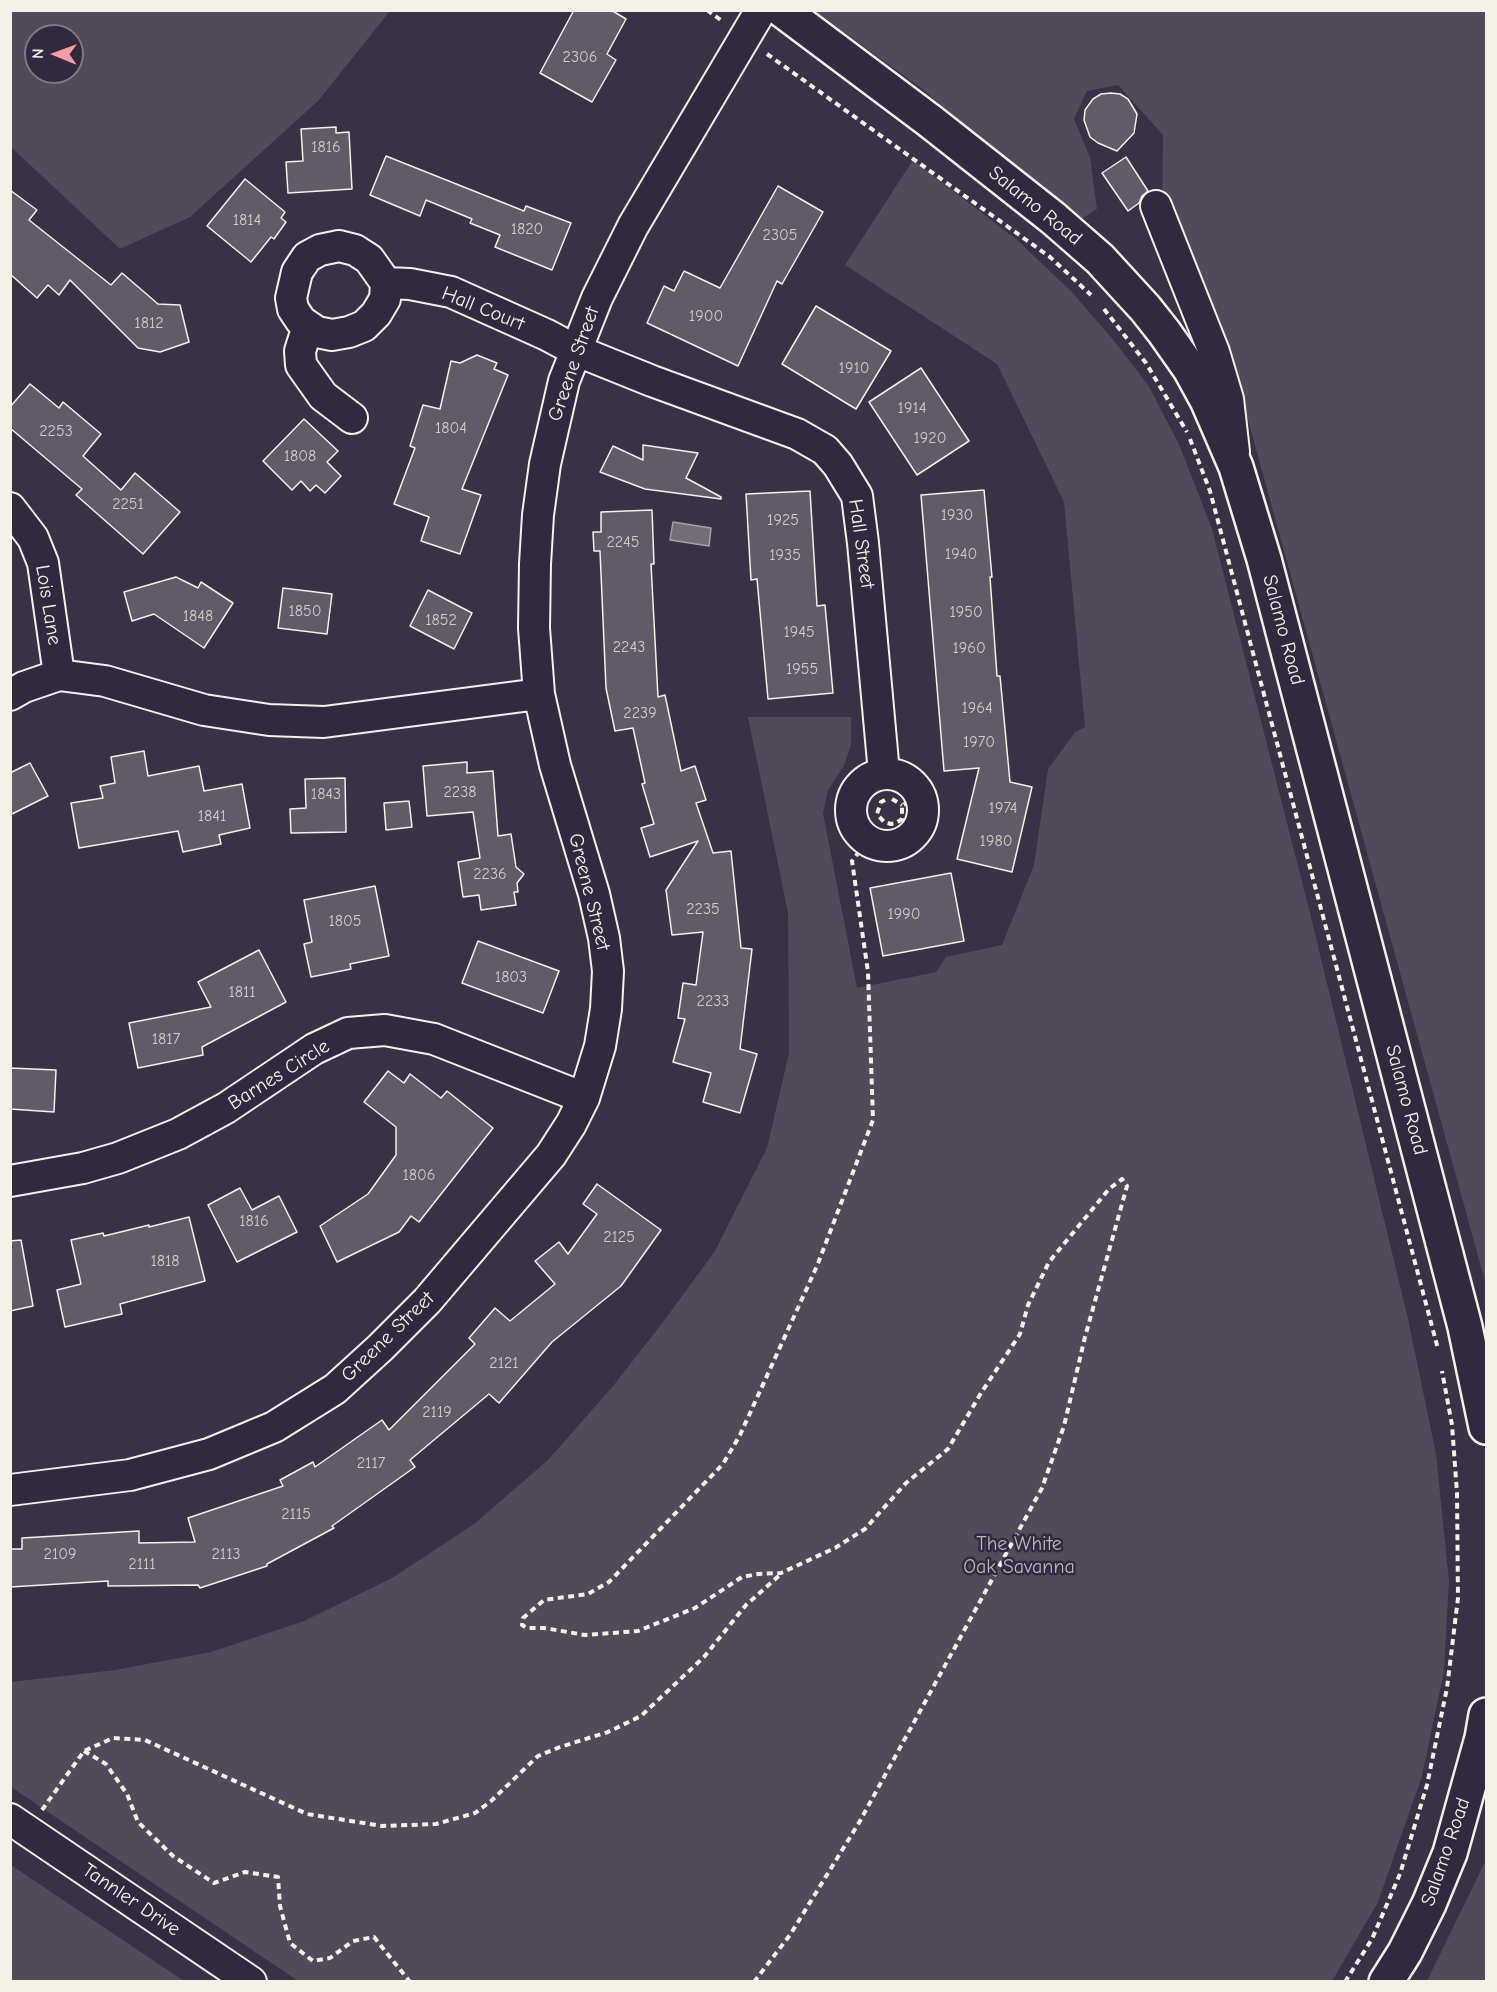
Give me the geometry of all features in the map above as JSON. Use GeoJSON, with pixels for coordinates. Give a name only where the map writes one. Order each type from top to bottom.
{"type":"FeatureCollection","features":[{"type":"Feature","properties":{"kind":"main road","name":"Salamo Road"},"geometry":{"type":"LineString","coordinates":[[782,10],[948,135],[1053,218],[1100,259],[1145,308],[1190,369],[1218,423],[1236,467],[1264,559],[1322,776],[1465,1327],[1486,1427]]}},
{"type":"Feature","properties":{"kind":"main road","name":"Salamo Road"},"geometry":{"type":"LineString","coordinates":[[1386,1982],[1430,1904],[1449,1853],[1478,1755],[1486,1715]]}},
{"type":"Feature","properties":{"kind":"street","name":"Greene Street"},"geometry":{"type":"LineString","coordinates":[[10,1490],[130,1475],[209,1454],[274,1426],[335,1389],[427,1301],[551,1155],[571,1124],[584,1098],[600,1046],[606,1009],[608,971],[604,938],[594,894],[555,765],[539,694],[534,628],[538,515],[552,427],[575,350],[597,298],[633,226],[761,10]]}},
{"type":"Feature","properties":{"kind":"street"},"geometry":{"type":"LineString","coordinates":[[1156,206],[1214,351],[1228,399],[1236,467]]}},
{"type":"Feature","properties":{"kind":"street"},"geometry":{"type":"LineString","coordinates":[[339,246],[355,250],[369,259],[386,283],[385,299],[376,314],[364,326],[349,332],[332,335],[317,332],[301,321],[293,309],[292,287],[297,272],[306,258],[320,250],[339,246]]}},
{"type":"Feature","properties":{"kind":"street","name":"Hall Court"},"geometry":{"type":"LineString","coordinates":[[386,283],[410,284],[451,292],[575,350]]}},
{"type":"Feature","properties":{"kind":"street"},"geometry":{"type":"LineString","coordinates":[[308,326],[300,351],[301,365],[323,396],[352,418]]}},
{"type":"Feature","properties":{"kind":"street","name":"Hall Street"},"geometry":{"type":"LineString","coordinates":[[575,350],[659,384],[797,434],[825,450],[838,465],[857,496],[863,537],[884,773]]}},
{"type":"Feature","properties":{"kind":"street","name":"Lois Lane"},"geometry":{"type":"LineString","coordinates":[[10,508],[33,538],[43,563],[59,675]]}},
{"type":"Feature","properties":{"kind":"street"},"geometry":{"type":"LineString","coordinates":[[10,695],[24,687],[59,675],[105,681],[204,710],[269,720],[324,722],[539,694]]}},
{"type":"Feature","properties":{"kind":"street"},"geometry":{"type":"LineString","coordinates":[[884,773],[900,775],[914,784],[912,801],[924,814],[918,830],[906,841],[882,846],[867,840],[852,820],[851,804],[857,789],[868,778],[884,773]]}},
{"type":"Feature","properties":{"kind":"street","name":"Barnes Circle"},"geometry":{"type":"LineString","coordinates":[[10,1181],[83,1168],[118,1158],[178,1134],[226,1108],[314,1049],[348,1033],[385,1030],[434,1039],[584,1098]]}},
{"type":"Feature","properties":{"kind":"street","name":"Tannler Drive"},"geometry":{"type":"LineString","coordinates":[[19,1825],[251,1982]]}},
{"type":"Feature","properties":{"kind":"path"},"geometry":{"type":"LineString","coordinates":[[707,10],[717,17]]}},
{"type":"Feature","properties":{"kind":"path"},"geometry":{"type":"LineString","coordinates":[[771,57],[1050,257],[1097,301],[1132,345],[1146,363],[1187,432],[1210,491],[1439,1354]]}},
{"type":"Feature","properties":{"kind":"path"},"geometry":{"type":"LineString","coordinates":[[892,799],[912,801],[902,819],[896,823],[884,822],[879,818],[878,808],[881,802],[892,799]]}},
{"type":"Feature","properties":{"kind":"path"},"geometry":{"type":"LineString","coordinates":[[781,1573],[742,1577],[695,1608],[638,1631],[585,1635],[544,1628],[527,1628],[522,1625],[523,1618],[544,1600],[588,1594],[609,1582],[723,1464],[741,1435],[817,1266],[873,1120],[868,972],[852,861],[859,852]]}},
{"type":"Feature","properties":{"kind":"path"},"geometry":{"type":"LineString","coordinates":[[19,1825],[84,1751],[112,1738],[145,1740],[307,1814],[382,1826],[436,1824],[475,1812],[491,1801],[538,1756],[608,1732],[641,1716],[704,1657],[746,1605],[781,1573],[835,1548],[865,1529],[906,1482],[948,1449],[1020,1334],[1028,1305],[1049,1262],[1109,1189],[1122,1179],[1127,1186],[1085,1337],[1064,1426],[1042,1488],[860,1821],[790,1935],[754,1982]]}},
{"type":"Feature","properties":{"kind":"path"},"geometry":{"type":"LineString","coordinates":[[1346,1982],[1372,1938],[1400,1874],[1427,1785],[1447,1688],[1458,1598],[1458,1493],[1452,1425],[1441,1364]]}},
{"type":"Feature","properties":{"kind":"path"},"geometry":{"type":"LineString","coordinates":[[84,1751],[106,1764],[127,1794],[138,1822],[173,1856],[214,1883],[245,1872],[278,1876],[280,1906],[290,1942],[313,1961],[330,1958],[353,1941],[374,1937],[410,1982]]}},
{"type":"Feature","properties":{"kind":"green space"},"geometry":{"type":"Polygon","coordinates":[[[11,10],[390,11],[318,101],[190,217],[120,249],[11,147],[11,10]]]}},
{"type":"Feature","properties":{"kind":"green space"},"geometry":{"type":"Polygon","coordinates":[[[815,11],[1486,11],[1486,1285],[1221,322],[1162,213],[1163,135],[1118,85],[1087,91],[1074,119],[1090,157],[1097,209],[1080,220],[921,88],[815,11]]]}},
{"type":"Feature","properties":{"kind":"green space","name":"The White Oak Savanna"},"geometry":{"type":"Polygon","coordinates":[[[913,160],[1017,240],[1071,291],[1115,342],[1148,385],[1179,444],[1212,529],[1310,913],[1408,1319],[1436,1454],[1449,1581],[1444,1671],[1422,1776],[1378,1902],[1332,1981],[298,1981],[11,1787],[11,1682],[115,1670],[211,1652],[304,1621],[392,1578],[474,1524],[548,1460],[613,1386],[663,1322],[715,1251],[767,1148],[789,1053],[788,913],[748,717],[851,717],[851,744],[844,766],[828,790],[823,813],[857,988],[936,972],[946,957],[1002,945],[1034,865],[1048,769],[1075,732],[1085,727],[1064,502],[997,364],[845,265],[913,160]]]}},
{"type":"Feature","properties":{"kind":"green space"},"geometry":{"type":"Polygon","coordinates":[[[1486,1860],[1486,1981],[1427,1981],[1486,1860]]]}},
{"type":"Feature","properties":{"kind":"green space"},"geometry":{"type":"Polygon","coordinates":[[[11,1865],[184,1981],[11,1981],[11,1865]]]}},
{"type":"Feature","properties":{"kind":"shaded area"},"geometry":{"type":"Polygon","coordinates":[[[673,522],[711,528],[709,546],[670,540],[673,522]]]}},
{"type":"Feature","properties":{"kind":"building"},"geometry":{"type":"Polygon","coordinates":[[[574,10],[611,10],[626,19],[607,54],[616,60],[592,102],[540,73],[574,10]]]}},
{"type":"Feature","properties":{"kind":"building"},"geometry":{"type":"Polygon","coordinates":[[[1101,94],[1120,94],[1128,99],[1137,114],[1134,133],[1117,151],[1090,137],[1084,120],[1085,110],[1093,99],[1101,94]]]}},
{"type":"Feature","properties":{"kind":"building"},"geometry":{"type":"Polygon","coordinates":[[[336,127],[336,133],[349,132],[352,189],[288,193],[286,162],[303,161],[301,129],[336,127]]]}},
{"type":"Feature","properties":{"kind":"building"},"geometry":{"type":"Polygon","coordinates":[[[386,156],[524,211],[526,206],[571,223],[552,270],[495,247],[500,235],[470,223],[472,219],[426,200],[420,216],[370,195],[386,156]]]}},
{"type":"Feature","properties":{"kind":"building"},"geometry":{"type":"Polygon","coordinates":[[[1126,157],[1148,191],[1139,203],[1128,211],[1102,173],[1126,157]]]}},
{"type":"Feature","properties":{"kind":"building"},"geometry":{"type":"Polygon","coordinates":[[[245,179],[285,212],[281,218],[286,222],[274,239],[271,237],[251,262],[207,226],[245,179]]]}},
{"type":"Feature","properties":{"kind":"building"},"geometry":{"type":"Polygon","coordinates":[[[778,186],[823,212],[782,284],[777,281],[738,366],[647,323],[664,286],[674,291],[684,271],[720,288],[778,186]]]}},
{"type":"Feature","properties":{"kind":"building"},"geometry":{"type":"Polygon","coordinates":[[[10,190],[37,210],[29,220],[111,285],[122,273],[158,304],[180,305],[189,342],[160,352],[138,348],[70,280],[59,295],[48,285],[37,298],[10,274],[10,190]]]}},
{"type":"Feature","properties":{"kind":"building"},"geometry":{"type":"Polygon","coordinates":[[[816,306],[891,351],[856,409],[782,364],[816,306]]]}},
{"type":"Feature","properties":{"kind":"building"},"geometry":{"type":"Polygon","coordinates":[[[477,355],[497,363],[494,369],[508,375],[462,489],[481,495],[460,554],[421,541],[429,517],[394,504],[415,448],[410,446],[423,405],[440,409],[451,361],[460,363],[477,355]]]}},
{"type":"Feature","properties":{"kind":"building"},"geometry":{"type":"Polygon","coordinates":[[[921,368],[969,441],[917,475],[869,402],[921,368]]]}},
{"type":"Feature","properties":{"kind":"building"},"geometry":{"type":"Polygon","coordinates":[[[30,384],[59,408],[63,402],[101,434],[83,456],[121,490],[135,473],[180,512],[143,554],[76,495],[82,489],[10,428],[10,407],[30,384]]]}},
{"type":"Feature","properties":{"kind":"building"},"geometry":{"type":"Polygon","coordinates":[[[304,419],[338,451],[327,462],[341,476],[325,493],[316,485],[310,491],[301,481],[292,490],[263,461],[304,419]]]}},
{"type":"Feature","properties":{"kind":"building"},"geometry":{"type":"Polygon","coordinates":[[[643,445],[698,453],[686,478],[721,499],[645,489],[600,472],[613,446],[643,460],[643,445]]]}},
{"type":"Feature","properties":{"kind":"building"},"geometry":{"type":"Polygon","coordinates":[[[984,490],[992,577],[990,577],[997,676],[1000,676],[1010,782],[1032,787],[1012,872],[957,859],[979,768],[944,771],[921,495],[984,490]]]}},
{"type":"Feature","properties":{"kind":"building"},"geometry":{"type":"Polygon","coordinates":[[[810,491],[817,606],[825,605],[833,693],[768,699],[757,579],[751,580],[746,494],[810,491]]]}},
{"type":"Feature","properties":{"kind":"building"},"geometry":{"type":"Polygon","coordinates":[[[652,510],[654,564],[651,564],[658,697],[665,695],[681,771],[695,766],[706,800],[696,803],[713,853],[731,851],[741,948],[752,949],[740,1049],[757,1054],[740,1113],[703,1102],[711,1073],[673,1062],[685,1019],[678,1018],[683,983],[696,985],[703,932],[672,935],[666,890],[698,841],[650,857],[641,828],[654,824],[642,784],[645,783],[633,728],[615,731],[606,688],[600,551],[594,551],[593,532],[601,532],[601,512],[652,510]]]}},
{"type":"Feature","properties":{"kind":"building"},"geometry":{"type":"Polygon","coordinates":[[[176,577],[198,588],[201,582],[233,603],[204,648],[154,614],[132,621],[124,592],[176,577]]]}},
{"type":"Feature","properties":{"kind":"building"},"geometry":{"type":"Polygon","coordinates":[[[283,588],[332,594],[327,634],[278,628],[283,588]]]}},
{"type":"Feature","properties":{"kind":"building"},"geometry":{"type":"Polygon","coordinates":[[[428,590],[472,613],[454,649],[410,626],[428,590]]]}},
{"type":"Feature","properties":{"kind":"building"},"geometry":{"type":"Polygon","coordinates":[[[144,751],[148,776],[199,766],[204,791],[242,784],[250,828],[219,835],[221,844],[183,852],[178,831],[79,848],[71,803],[103,798],[100,786],[115,783],[111,757],[144,751]]]}},
{"type":"Feature","properties":{"kind":"building"},"geometry":{"type":"Polygon","coordinates":[[[467,762],[467,773],[493,771],[498,836],[511,834],[516,867],[524,874],[517,883],[518,892],[514,892],[516,905],[481,910],[479,895],[463,897],[458,862],[480,858],[473,812],[427,816],[423,766],[467,762]]]}},
{"type":"Feature","properties":{"kind":"building"},"geometry":{"type":"Polygon","coordinates":[[[30,763],[48,796],[10,815],[10,773],[30,763]]]}},
{"type":"Feature","properties":{"kind":"building"},"geometry":{"type":"Polygon","coordinates":[[[345,778],[346,832],[291,833],[290,809],[306,808],[305,779],[345,778]]]}},
{"type":"Feature","properties":{"kind":"building"},"geometry":{"type":"Polygon","coordinates":[[[409,801],[412,827],[386,830],[384,803],[409,801]]]}},
{"type":"Feature","properties":{"kind":"building"},"geometry":{"type":"Polygon","coordinates":[[[951,873],[964,941],[883,956],[870,888],[951,873]]]}},
{"type":"Feature","properties":{"kind":"building"},"geometry":{"type":"Polygon","coordinates":[[[375,886],[389,956],[350,964],[351,969],[311,977],[304,944],[312,942],[304,900],[375,886]]]}},
{"type":"Feature","properties":{"kind":"building"},"geometry":{"type":"Polygon","coordinates":[[[478,941],[559,971],[543,1013],[462,983],[478,941]]]}},
{"type":"Feature","properties":{"kind":"building"},"geometry":{"type":"Polygon","coordinates":[[[259,950],[286,1002],[202,1047],[203,1055],[138,1068],[129,1023],[211,1007],[198,982],[259,950]]]}},
{"type":"Feature","properties":{"kind":"building"},"geometry":{"type":"Polygon","coordinates":[[[10,1068],[56,1070],[54,1112],[10,1109],[10,1068]]]}},
{"type":"Feature","properties":{"kind":"building"},"geometry":{"type":"Polygon","coordinates":[[[388,1071],[404,1083],[410,1074],[441,1098],[447,1091],[493,1128],[419,1222],[411,1216],[399,1232],[337,1262],[320,1226],[368,1194],[396,1155],[396,1127],[364,1102],[388,1071]]]}},
{"type":"Feature","properties":{"kind":"building"},"geometry":{"type":"Polygon","coordinates":[[[597,1184],[661,1230],[621,1286],[552,1342],[499,1403],[489,1394],[410,1460],[415,1467],[332,1526],[334,1528],[267,1566],[200,1588],[198,1585],[108,1586],[108,1581],[10,1587],[10,1549],[22,1549],[22,1538],[139,1531],[139,1543],[195,1542],[188,1518],[283,1486],[280,1480],[313,1462],[315,1467],[382,1420],[389,1430],[475,1344],[469,1338],[495,1308],[510,1321],[555,1284],[535,1261],[559,1242],[568,1254],[597,1214],[583,1204],[597,1184]]]}},
{"type":"Feature","properties":{"kind":"building"},"geometry":{"type":"Polygon","coordinates":[[[240,1188],[252,1210],[279,1196],[297,1232],[237,1262],[208,1205],[240,1188]]]}},
{"type":"Feature","properties":{"kind":"building"},"geometry":{"type":"Polygon","coordinates":[[[189,1217],[205,1281],[120,1304],[122,1314],[65,1327],[57,1290],[81,1284],[71,1240],[103,1233],[104,1236],[189,1217]]]}},
{"type":"Feature","properties":{"kind":"building"},"geometry":{"type":"Polygon","coordinates":[[[21,1240],[33,1306],[10,1311],[10,1241],[21,1240]]]}}]}
